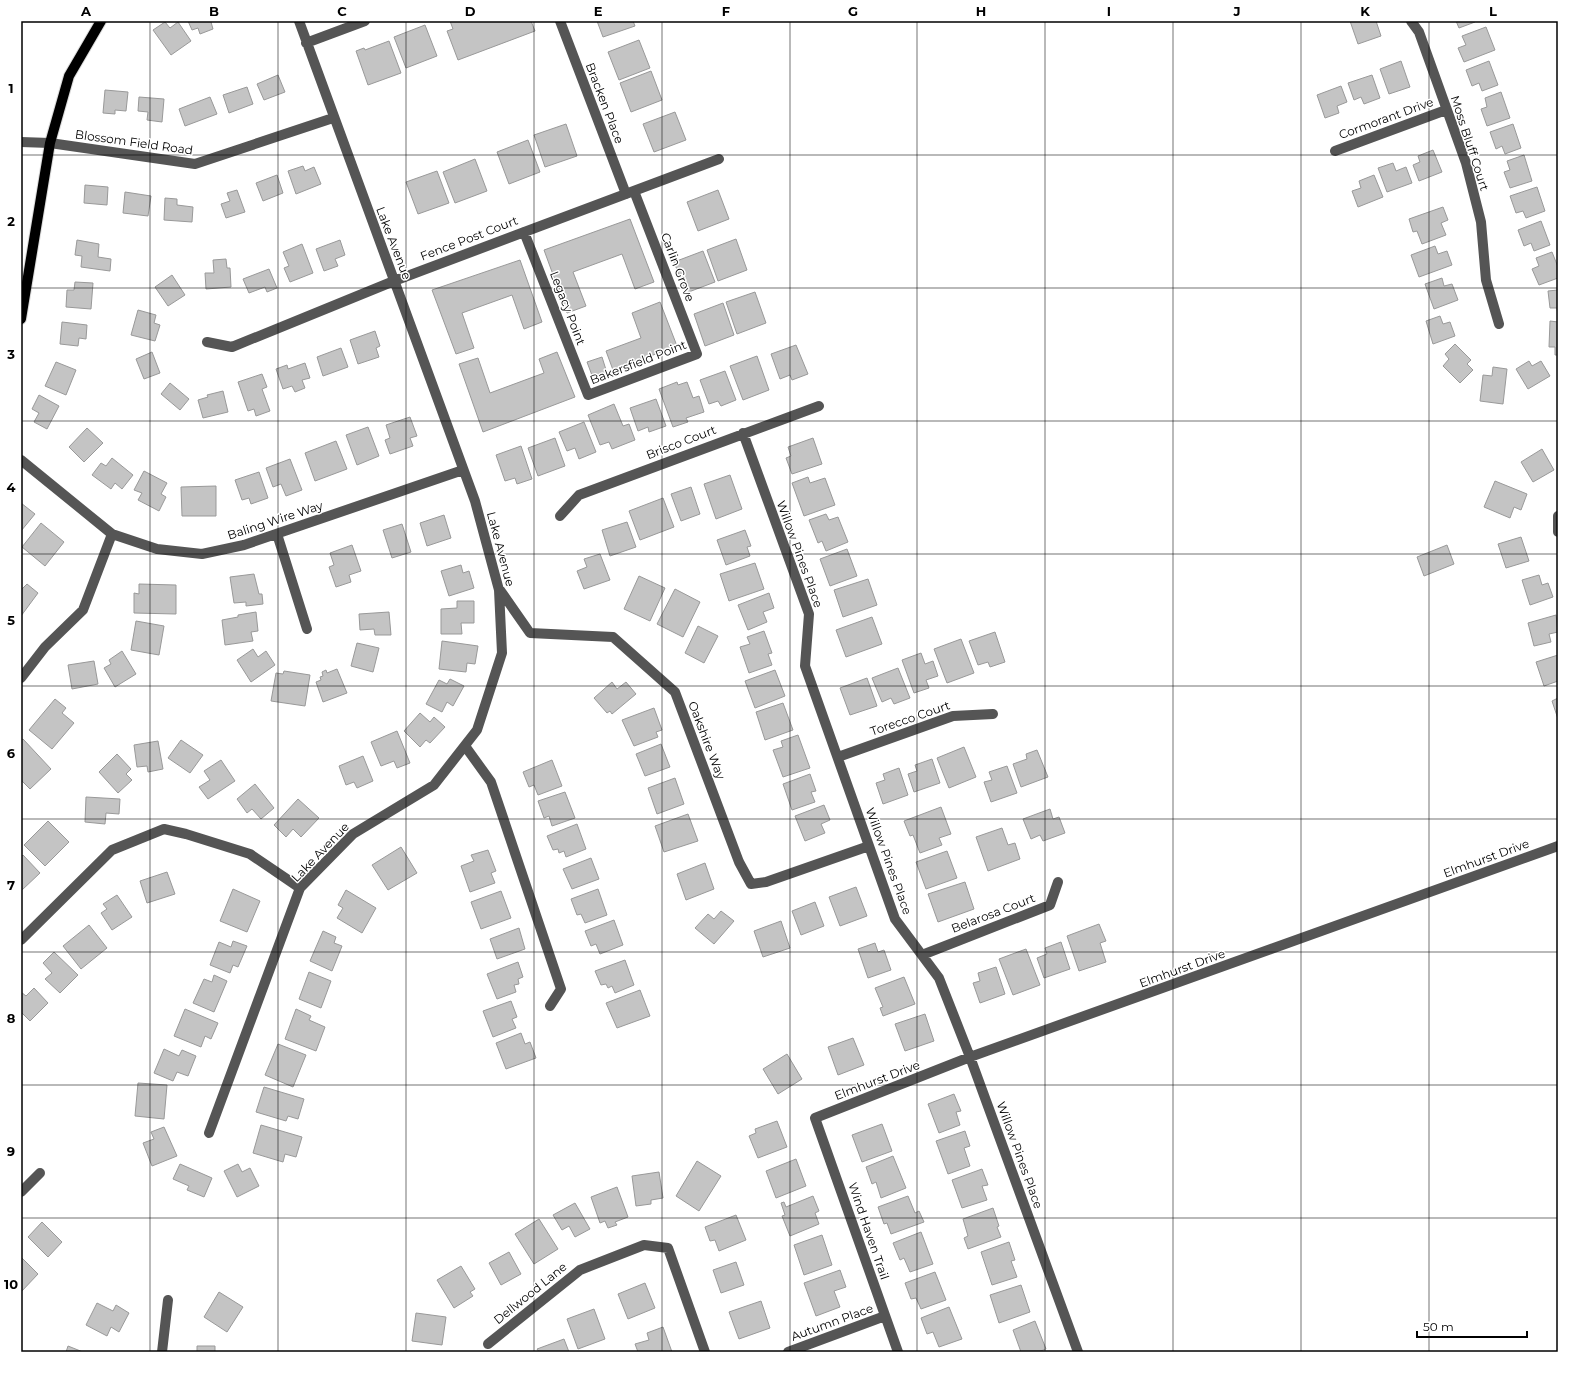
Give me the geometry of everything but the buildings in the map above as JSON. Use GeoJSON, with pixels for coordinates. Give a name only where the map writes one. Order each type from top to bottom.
{"type":"FeatureCollection","features":[{"type":"Feature","properties":{"kind":"main road"},"geometry":{"type":"LineString","coordinates":[[21,319],[50,143],[69,76],[101,21]]}},
{"type":"Feature","properties":{"kind":"street","name":"Lake Avenue"},"geometry":{"type":"LineString","coordinates":[[209,1133],[300,888],[352,834],[434,785],[477,730],[502,653],[499,590],[475,501],[462,470],[298,21]]}},
{"type":"Feature","properties":{"kind":"street"},"geometry":{"type":"LineString","coordinates":[[306,43],[365,21]]}},
{"type":"Feature","properties":{"kind":"street","name":"Bracken Place"},"geometry":{"type":"LineString","coordinates":[[560,21],[630,192]]}},
{"type":"Feature","properties":{"kind":"street","name":"Moss Bluff Court"},"geometry":{"type":"LineString","coordinates":[[1411,21],[1419,32],[1466,163],[1481,222],[1486,280],[1499,324]]}},
{"type":"Feature","properties":{"kind":"street","name":"Cormorant Drive"},"geometry":{"type":"LineString","coordinates":[[1335,150],[1446,110]]}},
{"type":"Feature","properties":{"kind":"street","name":"Blossom Field Road"},"geometry":{"type":"LineString","coordinates":[[21,142],[50,143],[195,164],[333,118]]}},
{"type":"Feature","properties":{"kind":"street","name":"Fence Post Court"},"geometry":{"type":"LineString","coordinates":[[207,342],[232,347],[394,281],[719,159]]}},
{"type":"Feature","properties":{"kind":"street","name":"Carlin Grove"},"geometry":{"type":"LineString","coordinates":[[630,192],[697,354]]}},
{"type":"Feature","properties":{"kind":"street","name":"Legacy Point"},"geometry":{"type":"LineString","coordinates":[[524,232],[588,395]]}},
{"type":"Feature","properties":{"kind":"street","name":"Bakersfield Point"},"geometry":{"type":"LineString","coordinates":[[588,395],[697,354]]}},
{"type":"Feature","properties":{"kind":"street","name":"Brisco Court"},"geometry":{"type":"LineString","coordinates":[[560,516],[579,495],[819,406]]}},
{"type":"Feature","properties":{"kind":"street","name":"Willow Pines Place"},"geometry":{"type":"LineString","coordinates":[[743,433],[809,614],[806,666],[895,919],[939,978],[970,1057],[1078,1352]]}},
{"type":"Feature","properties":{"kind":"street","name":"Baling Wire Way"},"geometry":{"type":"LineString","coordinates":[[21,460],[112,534],[157,549],[202,554],[244,545],[462,470]]}},
{"type":"Feature","properties":{"kind":"street"},"geometry":{"type":"LineString","coordinates":[[1558,516],[1558,532]]}},
{"type":"Feature","properties":{"kind":"street"},"geometry":{"type":"LineString","coordinates":[[21,678],[45,647],[83,610],[112,534]]}},
{"type":"Feature","properties":{"kind":"street"},"geometry":{"type":"LineString","coordinates":[[277,534],[307,629]]}},
{"type":"Feature","properties":{"kind":"street","name":"Oakshire Way"},"geometry":{"type":"LineString","coordinates":[[499,590],[530,633],[613,637],[674,692],[739,862],[751,884],[766,882],[869,846]]}},
{"type":"Feature","properties":{"kind":"street","name":"Torecco Court"},"geometry":{"type":"LineString","coordinates":[[838,757],[953,716],[993,714]]}},
{"type":"Feature","properties":{"kind":"street"},"geometry":{"type":"LineString","coordinates":[[464,746],[491,782],[561,989],[550,1006]]}},
{"type":"Feature","properties":{"kind":"street"},"geometry":{"type":"LineString","coordinates":[[21,940],[112,850],[164,829],[186,834],[250,854],[300,888]]}},
{"type":"Feature","properties":{"kind":"street","name":"Elmhurst Drive"},"geometry":{"type":"LineString","coordinates":[[815,1118],[970,1057],[1558,846]]}},
{"type":"Feature","properties":{"kind":"street","name":"Belarosa Court"},"geometry":{"type":"LineString","coordinates":[[922,955],[1050,905],[1058,882]]}},
{"type":"Feature","properties":{"kind":"street","name":"Wind Haven Trail"},"geometry":{"type":"LineString","coordinates":[[815,1118],[898,1352]]}},
{"type":"Feature","properties":{"kind":"street"},"geometry":{"type":"LineString","coordinates":[[21,1192],[40,1173]]}},
{"type":"Feature","properties":{"kind":"street","name":"Dellwood Lane"},"geometry":{"type":"LineString","coordinates":[[488,1344],[580,1270],[644,1245],[668,1248],[704,1352]]}},
{"type":"Feature","properties":{"kind":"street"},"geometry":{"type":"LineString","coordinates":[[162,1352],[168,1300]]}},
{"type":"Feature","properties":{"kind":"street","name":"Autumn Place"},"geometry":{"type":"LineString","coordinates":[[788,1352],[885,1316]]}}]}
